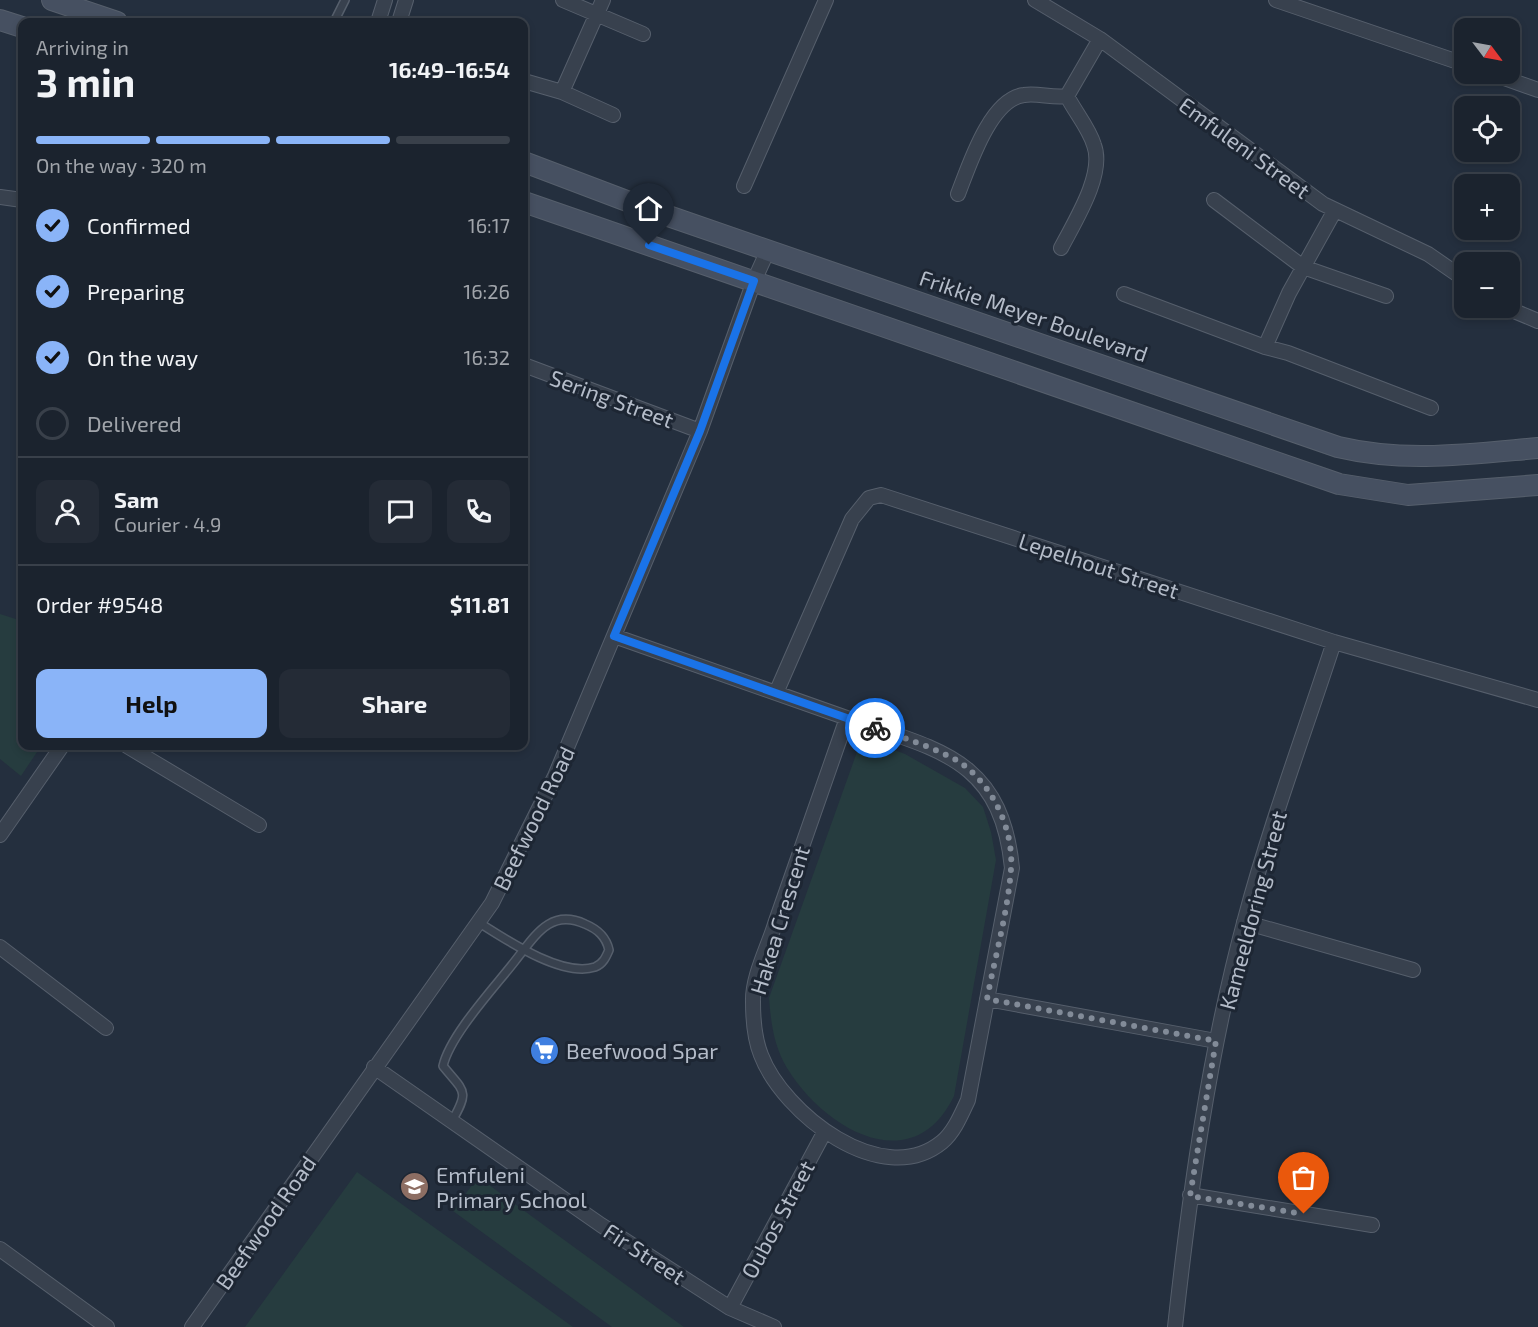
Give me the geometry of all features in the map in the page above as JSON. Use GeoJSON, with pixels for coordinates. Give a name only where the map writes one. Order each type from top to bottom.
{"type":"FeatureCollection","features":[{"type":"Feature","properties":{"kind":"street"},"geometry":{"type":"LineString","coordinates":[[52,0],[74,15],[92,18]]}},
{"type":"Feature","properties":{"kind":"street"},"geometry":{"type":"LineString","coordinates":[[379,18],[385,0]]}},
{"type":"Feature","properties":{"kind":"street"},"geometry":{"type":"LineString","coordinates":[[400,18],[406,0]]}},
{"type":"Feature","properties":{"kind":"street"},"geometry":{"type":"LineString","coordinates":[[563,0],[643,34]]}},
{"type":"Feature","properties":{"kind":"street"},"geometry":{"type":"LineString","coordinates":[[562,92],[603,0]]}},
{"type":"Feature","properties":{"kind":"street"},"geometry":{"type":"LineString","coordinates":[[744,186],[826,0]]}},
{"type":"Feature","properties":{"kind":"street","name":"Emfuleni Street"},"geometry":{"type":"LineString","coordinates":[[1035,0],[1100,39],[1287,179],[1335,210],[1428,254],[1454,272]]}},
{"type":"Feature","properties":{"kind":"street"},"geometry":{"type":"LineString","coordinates":[[1276,0],[1454,61]]}},
{"type":"Feature","properties":{"kind":"street"},"geometry":{"type":"LineString","coordinates":[[0,20],[18,26]]}},
{"type":"Feature","properties":{"kind":"street"},"geometry":{"type":"LineString","coordinates":[[1067,96],[1100,39]]}},
{"type":"Feature","properties":{"kind":"street"},"geometry":{"type":"LineString","coordinates":[[528,82],[562,92],[614,115]]}},
{"type":"Feature","properties":{"kind":"street"},"geometry":{"type":"LineString","coordinates":[[1520,84],[1538,90]]}},
{"type":"Feature","properties":{"kind":"street"},"geometry":{"type":"LineString","coordinates":[[958,194],[979,141],[1002,106],[1011,99],[1024,95],[1067,96]]}},
{"type":"Feature","properties":{"kind":"street"},"geometry":{"type":"LineString","coordinates":[[1061,248],[1096,173],[1098,159],[1094,143],[1067,96]]}},
{"type":"Feature","properties":{"kind":"street","name":"Frikkie Meyer Boulevard"},"geometry":{"type":"LineString","coordinates":[[528,163],[768,250],[1338,447],[1383,456],[1423,458],[1538,447]]}},
{"type":"Feature","properties":{"kind":"street"},"geometry":{"type":"LineString","coordinates":[[0,197],[18,199]]}},
{"type":"Feature","properties":{"kind":"street"},"geometry":{"type":"LineString","coordinates":[[1215,200],[1304,267],[1386,296]]}},
{"type":"Feature","properties":{"kind":"street"},"geometry":{"type":"LineString","coordinates":[[528,203],[1340,484],[1408,495],[1538,485]]}},
{"type":"Feature","properties":{"kind":"street"},"geometry":{"type":"LineString","coordinates":[[1265,347],[1335,210]]}},
{"type":"Feature","properties":{"kind":"street","name":"Beefwood Road"},"geometry":{"type":"LineString","coordinates":[[192,1327],[492,903],[555,776],[700,431],[754,281],[768,250]]}},
{"type":"Feature","properties":{"kind":"street"},"geometry":{"type":"LineString","coordinates":[[1124,294],[1431,408]]}},
{"type":"Feature","properties":{"kind":"street"},"geometry":{"type":"LineString","coordinates":[[1520,313],[1538,321]]}},
{"type":"Feature","properties":{"kind":"street","name":"Sering Street"},"geometry":{"type":"LineString","coordinates":[[528,366],[700,431]]}},
{"type":"Feature","properties":{"kind":"street","name":"Lepelhout Street"},"geometry":{"type":"LineString","coordinates":[[776,693],[852,519],[869,498],[881,495],[1334,642],[1538,700]]}},
{"type":"Feature","properties":{"kind":"street","name":"Hakea Crescent"},"geometry":{"type":"LineString","coordinates":[[614,636],[933,748],[958,761],[986,788],[998,806],[1009,837],[1012,868],[968,1100],[957,1123],[942,1142],[922,1154],[889,1159],[858,1149],[825,1131],[799,1109],[772,1076],[760,1055],[753,999],[771,937],[847,718]]}},
{"type":"Feature","properties":{"kind":"street","name":"Kameeldoring Street"},"geometry":{"type":"LineString","coordinates":[[1174,1327],[1190,1196],[1216,1041],[1244,922],[1334,642]]}},
{"type":"Feature","properties":{"kind":"street"},"geometry":{"type":"LineString","coordinates":[[0,835],[59,750]]}},
{"type":"Feature","properties":{"kind":"street"},"geometry":{"type":"LineString","coordinates":[[134,750],[259,825]]}},
{"type":"Feature","properties":{"kind":"street"},"geometry":{"type":"LineString","coordinates":[[1244,922],[1413,970]]}},
{"type":"Feature","properties":{"kind":"street"},"geometry":{"type":"LineString","coordinates":[[0,947],[106,1028]]}},
{"type":"Feature","properties":{"kind":"street"},"geometry":{"type":"LineString","coordinates":[[987,999],[1216,1041]]}},
{"type":"Feature","properties":{"kind":"street","name":"Fir Street"},"geometry":{"type":"LineString","coordinates":[[374,1067],[601,1225],[730,1308],[774,1327]]}},
{"type":"Feature","properties":{"kind":"street","name":"Oubos Street"},"geometry":{"type":"LineString","coordinates":[[730,1308],[825,1131]]}},
{"type":"Feature","properties":{"kind":"street"},"geometry":{"type":"LineString","coordinates":[[1190,1196],[1372,1225]]}},
{"type":"Feature","properties":{"kind":"street"},"geometry":{"type":"LineString","coordinates":[[0,1249],[107,1327]]}},
{"type":"Feature","properties":{"kind":"lane"},"geometry":{"type":"LineString","coordinates":[[336,18],[345,0]]}},
{"type":"Feature","properties":{"kind":"lane"},"geometry":{"type":"LineString","coordinates":[[452,1121],[464,1100],[463,1090],[443,1066],[446,1053],[523,951],[556,919],[572,918],[594,928],[607,940],[609,950],[603,962],[594,967],[576,968],[523,951],[478,922]]}},
{"type":"Feature","properties":{"kind":"green space"},"geometry":{"type":"Polygon","coordinates":[[[0,614],[18,620],[18,750],[38,750],[21,776],[0,759],[0,614]]]}},
{"type":"Feature","properties":{"kind":"green space"},"geometry":{"type":"Polygon","coordinates":[[[862,738],[905,754],[965,788],[983,807],[991,832],[996,860],[954,1096],[937,1122],[916,1136],[893,1141],[869,1137],[845,1126],[823,1110],[803,1090],[787,1068],[776,1043],[769,998],[862,738]]]}},
{"type":"Feature","properties":{"kind":"green space"},"geometry":{"type":"Polygon","coordinates":[[[357,1172],[573,1327],[245,1327],[357,1172]]]}},
{"type":"Feature","properties":{"kind":"green space"},"geometry":{"type":"Polygon","coordinates":[[[478,1177],[684,1327],[612,1327],[453,1211],[478,1177]]]}},
{"type":"Feature","properties":{"kind":"way so far"},"geometry":{"type":"LineString","coordinates":[[875,728],[933,748],[958,761],[986,788],[998,806],[1009,837],[1012,868],[987,999],[1216,1041],[1190,1196],[1304,1214]]}},
{"type":"Feature","properties":{"kind":"place","name":"Beefwood Spar"},"geometry":{"type":"Point","coordinates":[545,1050]}},
{"type":"Feature","properties":{"kind":"place","name":"Emfuleni Primary School"},"geometry":{"type":"Point","coordinates":[415,1187]}},
{"type":"Feature","properties":{"kind":"route"},"geometry":{"type":"LineString","coordinates":[[649,245],[754,281],[700,431],[614,636],[875,728]]}}]}
